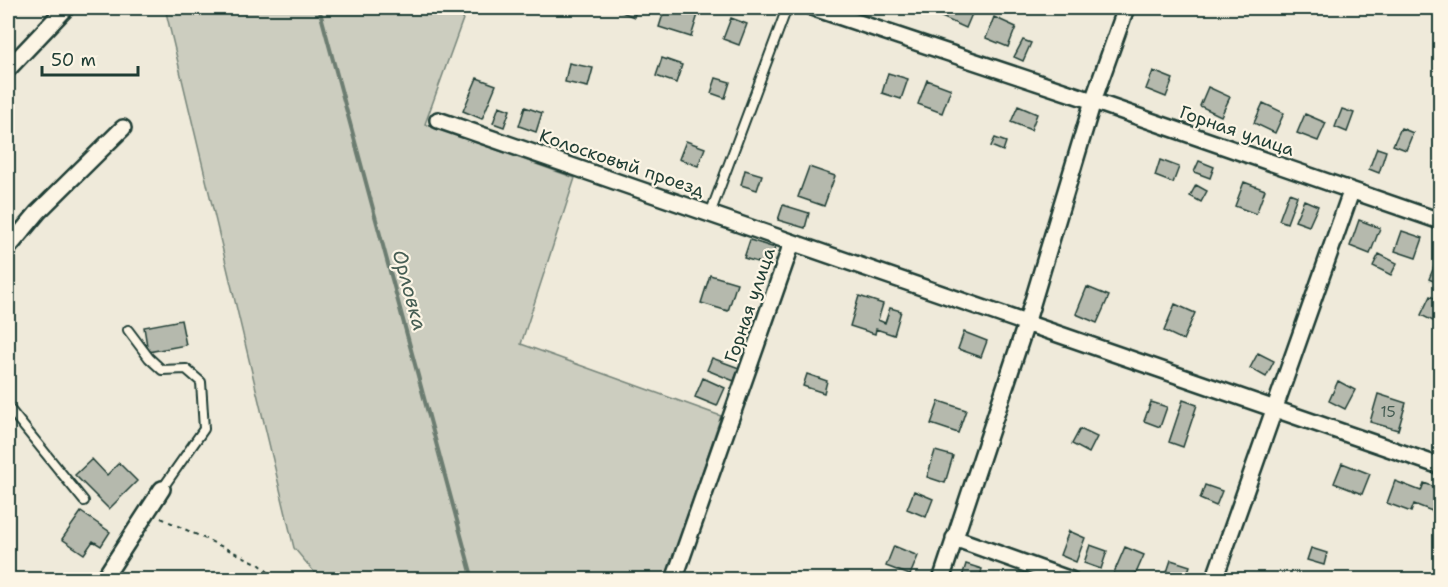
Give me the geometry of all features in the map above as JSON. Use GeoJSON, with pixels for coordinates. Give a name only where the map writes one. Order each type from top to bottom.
{"type":"FeatureCollection","features":[{"type":"Feature","properties":{"kind":"street"},"geometry":{"type":"LineString","coordinates":[[8,69],[66,8]]}},
{"type":"Feature","properties":{"kind":"street"},"geometry":{"type":"LineString","coordinates":[[814,8],[1093,101]]}},
{"type":"Feature","properties":{"kind":"street"},"geometry":{"type":"LineString","coordinates":[[940,579],[1026,324],[1093,101],[1126,8]]}},
{"type":"Feature","properties":{"kind":"street","name":"Горная улица"},"geometry":{"type":"LineString","coordinates":[[1093,101],[1440,221]]}},
{"type":"Feature","properties":{"kind":"street","name":"Колосковый проезд"},"geometry":{"type":"LineString","coordinates":[[438,120],[792,243]]}},
{"type":"Feature","properties":{"kind":"street"},"geometry":{"type":"LineString","coordinates":[[8,248],[38,212],[123,128]]}},
{"type":"Feature","properties":{"kind":"street"},"geometry":{"type":"LineString","coordinates":[[1214,579],[1351,192]]}},
{"type":"Feature","properties":{"kind":"street","name":"Горная улица"},"geometry":{"type":"LineString","coordinates":[[674,579],[792,243],[1440,466]]}},
{"type":"Feature","properties":{"kind":"street"},"geometry":{"type":"LineString","coordinates":[[104,579],[162,489]]}},
{"type":"Feature","properties":{"kind":"street"},"geometry":{"type":"LineString","coordinates":[[954,538],[1071,579]]}},
{"type":"Feature","properties":{"kind":"lane"},"geometry":{"type":"LineString","coordinates":[[710,214],[787,8]]}},
{"type":"Feature","properties":{"kind":"lane"},"geometry":{"type":"LineString","coordinates":[[128,330],[149,358],[162,370],[186,369],[201,382],[204,429],[162,489]]}},
{"type":"Feature","properties":{"kind":"lane"},"geometry":{"type":"LineString","coordinates":[[8,407],[84,501]]}},
{"type":"Feature","properties":{"kind":"path"},"geometry":{"type":"LineString","coordinates":[[147,511],[259,564],[278,579]]}},
{"type":"Feature","properties":{"kind":"shaded area"},"geometry":{"type":"Polygon","coordinates":[[[165,8],[467,8],[425,124],[575,178],[521,344],[721,416],[666,579],[320,579],[294,548],[165,8]]]}},
{"type":"Feature","properties":{"kind":"building"},"geometry":{"type":"Polygon","coordinates":[[[612,8],[637,8],[634,17],[612,8]]]}},
{"type":"Feature","properties":{"kind":"building"},"geometry":{"type":"Polygon","coordinates":[[[665,8],[700,8],[691,37],[659,27],[665,8]]]}},
{"type":"Feature","properties":{"kind":"building"},"geometry":{"type":"Polygon","coordinates":[[[943,8],[974,9],[966,28],[939,16],[943,8]]]}},
{"type":"Feature","properties":{"kind":"building"},"geometry":{"type":"Polygon","coordinates":[[[994,17],[1016,27],[1008,47],[986,38],[994,17]]]}},
{"type":"Feature","properties":{"kind":"building"},"geometry":{"type":"Polygon","coordinates":[[[731,18],[747,24],[739,45],[723,39],[731,18]]]}},
{"type":"Feature","properties":{"kind":"building"},"geometry":{"type":"Polygon","coordinates":[[[1023,40],[1031,43],[1023,61],[1014,57],[1023,40]]]}},
{"type":"Feature","properties":{"kind":"building"},"geometry":{"type":"Polygon","coordinates":[[[662,58],[682,65],[676,83],[656,76],[662,58]]]}},
{"type":"Feature","properties":{"kind":"building"},"geometry":{"type":"Polygon","coordinates":[[[569,63],[593,68],[588,87],[565,82],[569,63]]]}},
{"type":"Feature","properties":{"kind":"building"},"geometry":{"type":"Polygon","coordinates":[[[1153,71],[1173,79],[1166,97],[1146,89],[1153,71]]]}},
{"type":"Feature","properties":{"kind":"building"},"geometry":{"type":"Polygon","coordinates":[[[888,73],[908,79],[901,99],[882,93],[888,73]]]}},
{"type":"Feature","properties":{"kind":"building"},"geometry":{"type":"Polygon","coordinates":[[[477,78],[496,85],[482,119],[463,111],[477,78]]]}},
{"type":"Feature","properties":{"kind":"building"},"geometry":{"type":"Polygon","coordinates":[[[716,78],[730,82],[725,98],[711,93],[716,78]]]}},
{"type":"Feature","properties":{"kind":"building"},"geometry":{"type":"Polygon","coordinates":[[[927,80],[951,89],[942,113],[918,104],[927,80]]]}},
{"type":"Feature","properties":{"kind":"building"},"geometry":{"type":"Polygon","coordinates":[[[1208,87],[1230,97],[1221,116],[1200,106],[1208,87]]]}},
{"type":"Feature","properties":{"kind":"building"},"geometry":{"type":"Polygon","coordinates":[[[1263,103],[1284,113],[1275,133],[1254,123],[1263,103]]]}},
{"type":"Feature","properties":{"kind":"building"},"geometry":{"type":"Polygon","coordinates":[[[499,106],[510,110],[504,127],[493,123],[499,106]]]}},
{"type":"Feature","properties":{"kind":"building"},"geometry":{"type":"Polygon","coordinates":[[[1018,106],[1037,114],[1031,130],[1011,122],[1018,106]]]}},
{"type":"Feature","properties":{"kind":"building"},"geometry":{"type":"Polygon","coordinates":[[[525,107],[542,113],[536,132],[519,126],[525,107]]]}},
{"type":"Feature","properties":{"kind":"building"},"geometry":{"type":"Polygon","coordinates":[[[1342,109],[1354,113],[1347,132],[1335,127],[1342,109]]]}},
{"type":"Feature","properties":{"kind":"building"},"geometry":{"type":"Polygon","coordinates":[[[1305,114],[1326,123],[1318,141],[1297,133],[1305,114]]]}},
{"type":"Feature","properties":{"kind":"building"},"geometry":{"type":"Polygon","coordinates":[[[1401,128],[1413,133],[1406,150],[1393,145],[1401,128]]]}},
{"type":"Feature","properties":{"kind":"building"},"geometry":{"type":"Polygon","coordinates":[[[995,138],[1006,142],[1003,151],[991,146],[995,138]]]}},
{"type":"Feature","properties":{"kind":"building"},"geometry":{"type":"Polygon","coordinates":[[[686,141],[705,148],[698,166],[679,159],[686,141]]]}},
{"type":"Feature","properties":{"kind":"building"},"geometry":{"type":"Polygon","coordinates":[[[1377,148],[1386,151],[1379,173],[1369,169],[1377,148]]]}},
{"type":"Feature","properties":{"kind":"building"},"geometry":{"type":"Polygon","coordinates":[[[1160,160],[1179,167],[1173,183],[1155,176],[1160,160]]]}},
{"type":"Feature","properties":{"kind":"building"},"geometry":{"type":"Polygon","coordinates":[[[1199,161],[1214,167],[1210,178],[1194,172],[1199,161]]]}},
{"type":"Feature","properties":{"kind":"building"},"geometry":{"type":"Polygon","coordinates":[[[809,167],[835,176],[824,206],[798,197],[809,167]]]}},
{"type":"Feature","properties":{"kind":"building"},"geometry":{"type":"Polygon","coordinates":[[[745,170],[762,175],[757,190],[741,185],[745,170]]]}},
{"type":"Feature","properties":{"kind":"building"},"geometry":{"type":"Polygon","coordinates":[[[1244,182],[1265,190],[1256,214],[1235,206],[1244,182]]]}},
{"type":"Feature","properties":{"kind":"building"},"geometry":{"type":"Polygon","coordinates":[[[1196,185],[1207,191],[1201,202],[1190,196],[1196,185]]]}},
{"type":"Feature","properties":{"kind":"building"},"geometry":{"type":"Polygon","coordinates":[[[1289,193],[1297,196],[1287,223],[1279,220],[1289,193]]]}},
{"type":"Feature","properties":{"kind":"building"},"geometry":{"type":"Polygon","coordinates":[[[1304,200],[1318,206],[1309,226],[1295,221],[1304,200]]]}},
{"type":"Feature","properties":{"kind":"building"},"geometry":{"type":"Polygon","coordinates":[[[783,205],[809,213],[805,228],[778,220],[783,205]]]}},
{"type":"Feature","properties":{"kind":"building"},"geometry":{"type":"Polygon","coordinates":[[[1359,220],[1380,228],[1370,254],[1350,246],[1359,220]]]}},
{"type":"Feature","properties":{"kind":"building"},"geometry":{"type":"Polygon","coordinates":[[[1402,231],[1423,238],[1416,258],[1395,251],[1402,231]]]}},
{"type":"Feature","properties":{"kind":"building"},"geometry":{"type":"Polygon","coordinates":[[[750,240],[775,248],[770,266],[744,258],[750,240]]]}},
{"type":"Feature","properties":{"kind":"building"},"geometry":{"type":"Polygon","coordinates":[[[1379,254],[1397,263],[1391,275],[1373,266],[1379,254]]]}},
{"type":"Feature","properties":{"kind":"building"},"geometry":{"type":"Polygon","coordinates":[[[1438,257],[1440,258],[1440,284],[1429,279],[1438,257]]]}},
{"type":"Feature","properties":{"kind":"building"},"geometry":{"type":"Polygon","coordinates":[[[710,275],[737,283],[728,311],[701,303],[710,275]]]}},
{"type":"Feature","properties":{"kind":"building"},"geometry":{"type":"Polygon","coordinates":[[[1087,287],[1109,296],[1097,323],[1076,314],[1087,287]]]}},
{"type":"Feature","properties":{"kind":"building"},"geometry":{"type":"Polygon","coordinates":[[[859,296],[883,304],[878,320],[885,323],[890,308],[901,311],[894,335],[876,329],[875,334],[850,326],[859,296]]]}},
{"type":"Feature","properties":{"kind":"building"},"geometry":{"type":"Polygon","coordinates":[[[1430,296],[1440,301],[1440,310],[1435,322],[1421,315],[1430,296]]]}},
{"type":"Feature","properties":{"kind":"building"},"geometry":{"type":"Polygon","coordinates":[[[1175,304],[1195,313],[1183,340],[1164,331],[1175,304]]]}},
{"type":"Feature","properties":{"kind":"building"},"geometry":{"type":"Polygon","coordinates":[[[181,320],[186,345],[148,352],[144,327],[181,320]]]}},
{"type":"Feature","properties":{"kind":"building"},"geometry":{"type":"Polygon","coordinates":[[[964,332],[987,341],[981,357],[958,349],[964,332]]]}},
{"type":"Feature","properties":{"kind":"building"},"geometry":{"type":"Polygon","coordinates":[[[1258,353],[1274,361],[1266,377],[1250,368],[1258,353]]]}},
{"type":"Feature","properties":{"kind":"building"},"geometry":{"type":"Polygon","coordinates":[[[712,358],[739,368],[734,381],[707,370],[712,358]]]}},
{"type":"Feature","properties":{"kind":"building"},"geometry":{"type":"Polygon","coordinates":[[[807,374],[827,381],[824,393],[803,386],[807,374]]]}},
{"type":"Feature","properties":{"kind":"building"},"geometry":{"type":"Polygon","coordinates":[[[703,378],[725,388],[717,406],[695,397],[703,378]]]}},
{"type":"Feature","properties":{"kind":"building"},"geometry":{"type":"Polygon","coordinates":[[[1338,381],[1355,390],[1345,409],[1329,401],[1338,381]]]}},
{"type":"Feature","properties":{"kind":"building"},"geometry":{"type":"Polygon","coordinates":[[[1378,394],[1406,403],[1398,430],[1370,422],[1378,394]]]}},
{"type":"Feature","properties":{"kind":"building"},"geometry":{"type":"Polygon","coordinates":[[[1183,400],[1197,405],[1183,447],[1169,442],[1183,400]]]}},
{"type":"Feature","properties":{"kind":"building"},"geometry":{"type":"Polygon","coordinates":[[[939,401],[966,410],[958,433],[931,424],[939,401]]]}},
{"type":"Feature","properties":{"kind":"building"},"geometry":{"type":"Polygon","coordinates":[[[1151,402],[1167,407],[1160,427],[1144,421],[1151,402]]]}},
{"type":"Feature","properties":{"kind":"building"},"geometry":{"type":"Polygon","coordinates":[[[1080,429],[1097,437],[1089,453],[1072,444],[1080,429]]]}},
{"type":"Feature","properties":{"kind":"building"},"geometry":{"type":"Polygon","coordinates":[[[935,451],[953,456],[945,483],[927,477],[935,451]]]}},
{"type":"Feature","properties":{"kind":"building"},"geometry":{"type":"Polygon","coordinates":[[[92,459],[107,475],[119,463],[137,481],[109,509],[75,475],[92,459]]]}},
{"type":"Feature","properties":{"kind":"building"},"geometry":{"type":"Polygon","coordinates":[[[1342,463],[1370,474],[1362,494],[1334,483],[1342,463]]]}},
{"type":"Feature","properties":{"kind":"building"},"geometry":{"type":"Polygon","coordinates":[[[1395,481],[1421,491],[1424,483],[1440,489],[1432,511],[1414,504],[1411,512],[1387,503],[1395,481]]]}},
{"type":"Feature","properties":{"kind":"building"},"geometry":{"type":"Polygon","coordinates":[[[1205,485],[1222,491],[1216,506],[1200,499],[1205,485]]]}},
{"type":"Feature","properties":{"kind":"building"},"geometry":{"type":"Polygon","coordinates":[[[914,491],[933,499],[926,517],[907,509],[914,491]]]}},
{"type":"Feature","properties":{"kind":"building"},"geometry":{"type":"Polygon","coordinates":[[[81,512],[110,532],[101,546],[93,541],[84,554],[62,539],[81,512]]]}},
{"type":"Feature","properties":{"kind":"building"},"geometry":{"type":"Polygon","coordinates":[[[1069,531],[1085,538],[1076,562],[1060,555],[1069,531]]]}},
{"type":"Feature","properties":{"kind":"building"},"geometry":{"type":"Polygon","coordinates":[[[1090,545],[1107,551],[1101,569],[1084,563],[1090,545]]]}},
{"type":"Feature","properties":{"kind":"building"},"geometry":{"type":"Polygon","coordinates":[[[894,546],[918,556],[910,575],[886,566],[894,546]]]}},
{"type":"Feature","properties":{"kind":"building"},"geometry":{"type":"Polygon","coordinates":[[[1125,547],[1144,555],[1133,580],[1123,580],[1113,575],[1125,547]]]}},
{"type":"Feature","properties":{"kind":"building"},"geometry":{"type":"Polygon","coordinates":[[[1311,548],[1327,553],[1324,565],[1307,560],[1311,548]]]}},
{"type":"Feature","properties":{"kind":"building"},"geometry":{"type":"Polygon","coordinates":[[[1171,560],[1190,566],[1185,580],[1165,578],[1171,560]]]}},
{"type":"Feature","properties":{"kind":"building"},"geometry":{"type":"Polygon","coordinates":[[[966,564],[982,569],[979,580],[962,577],[966,564]]]}},
{"type":"Feature","properties":{"kind":"waterway","name":"Орловка"},"geometry":{"type":"LineString","coordinates":[[319,8],[473,580]]}}]}
